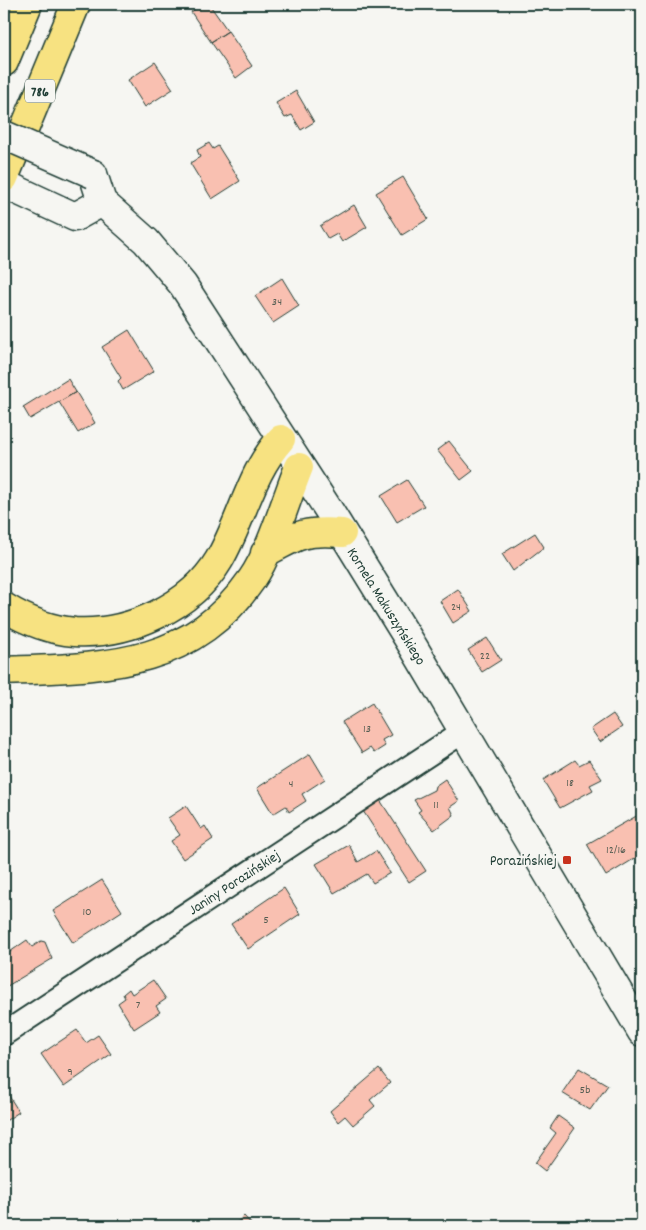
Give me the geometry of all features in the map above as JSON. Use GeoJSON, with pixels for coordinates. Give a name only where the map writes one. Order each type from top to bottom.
{"type":"FeatureCollection","features":[{"type":"Feature","properties":{"kind":"main road"},"geometry":{"type":"LineString","coordinates":[[4,62],[28,4]]}},
{"type":"Feature","properties":{"kind":"main road","name":"786"},"geometry":{"type":"LineString","coordinates":[[4,178],[76,4]]}},
{"type":"Feature","properties":{"kind":"main road"},"geometry":{"type":"LineString","coordinates":[[4,607],[29,622],[75,632],[125,627],[170,607],[197,587],[218,562],[236,528],[267,455],[281,439]]}},
{"type":"Feature","properties":{"kind":"main road"},"geometry":{"type":"LineString","coordinates":[[4,671],[88,667],[139,659],[172,648],[202,631],[230,606],[253,578],[266,553],[299,467]]}},
{"type":"Feature","properties":{"kind":"main road"},"geometry":{"type":"LineString","coordinates":[[266,553],[300,534],[319,531],[342,533]]}},
{"type":"Feature","properties":{"kind":"street","name":"Kornela Makuszyńskiego"},"geometry":{"type":"LineString","coordinates":[[4,135],[92,174],[102,202],[146,241],[183,285],[342,533],[464,731],[642,1032]]}},
{"type":"Feature","properties":{"kind":"street"},"geometry":{"type":"LineString","coordinates":[[4,184],[75,217],[102,202]]}},
{"type":"Feature","properties":{"kind":"street","name":"Janiny Porazińskiej"},"geometry":{"type":"LineString","coordinates":[[4,1034],[464,731]]}},
{"type":"Feature","properties":{"kind":"building"},"geometry":{"type":"Polygon","coordinates":[[[203,4],[209,4],[228,31],[211,42],[191,12],[203,4]]]}},
{"type":"Feature","properties":{"kind":"building"},"geometry":{"type":"Polygon","coordinates":[[[228,31],[252,66],[236,78],[211,42],[228,31]]]}},
{"type":"Feature","properties":{"kind":"building"},"geometry":{"type":"Polygon","coordinates":[[[155,62],[173,89],[145,107],[128,80],[155,62]]]}},
{"type":"Feature","properties":{"kind":"building"},"geometry":{"type":"Polygon","coordinates":[[[296,91],[314,122],[301,130],[292,115],[285,118],[276,103],[296,91]]]}},
{"type":"Feature","properties":{"kind":"building"},"geometry":{"type":"Polygon","coordinates":[[[209,143],[213,149],[218,146],[240,181],[212,199],[190,163],[200,157],[197,150],[209,143]]]}},
{"type":"Feature","properties":{"kind":"building"},"geometry":{"type":"Polygon","coordinates":[[[403,177],[428,219],[402,235],[376,193],[403,177]]]}},
{"type":"Feature","properties":{"kind":"building"},"geometry":{"type":"Polygon","coordinates":[[[354,205],[367,227],[342,242],[337,234],[328,239],[320,226],[354,205]]]}},
{"type":"Feature","properties":{"kind":"building"},"geometry":{"type":"Polygon","coordinates":[[[282,278],[299,306],[273,323],[255,296],[282,278]]]}},
{"type":"Feature","properties":{"kind":"building"},"geometry":{"type":"Polygon","coordinates":[[[129,330],[154,371],[123,390],[118,381],[121,378],[102,347],[129,330]]]}},
{"type":"Feature","properties":{"kind":"building"},"geometry":{"type":"Polygon","coordinates":[[[68,379],[76,392],[30,419],[23,407],[68,379]]]}},
{"type":"Feature","properties":{"kind":"building"},"geometry":{"type":"Polygon","coordinates":[[[76,392],[95,423],[78,433],[59,402],[76,392]]]}},
{"type":"Feature","properties":{"kind":"building"},"geometry":{"type":"Polygon","coordinates":[[[449,441],[473,471],[461,480],[437,450],[449,441]]]}},
{"type":"Feature","properties":{"kind":"building"},"geometry":{"type":"Polygon","coordinates":[[[407,480],[424,506],[397,522],[381,496],[407,480]]]}},
{"type":"Feature","properties":{"kind":"building"},"geometry":{"type":"Polygon","coordinates":[[[535,533],[544,547],[513,571],[502,554],[535,533]]]}},
{"type":"Feature","properties":{"kind":"building"},"geometry":{"type":"Polygon","coordinates":[[[458,589],[472,611],[453,623],[440,601],[458,589]]]}},
{"type":"Feature","properties":{"kind":"building"},"geometry":{"type":"Polygon","coordinates":[[[487,638],[501,660],[482,672],[468,650],[487,638]]]}},
{"type":"Feature","properties":{"kind":"building"},"geometry":{"type":"Polygon","coordinates":[[[372,703],[391,735],[382,740],[385,746],[374,753],[370,748],[362,753],[342,722],[372,703]]]}},
{"type":"Feature","properties":{"kind":"building"},"geometry":{"type":"Polygon","coordinates":[[[613,714],[622,727],[600,742],[591,729],[613,714]]]}},
{"type":"Feature","properties":{"kind":"building"},"geometry":{"type":"Polygon","coordinates":[[[310,754],[325,779],[302,794],[306,801],[289,812],[286,806],[273,814],[257,788],[310,754]]]}},
{"type":"Feature","properties":{"kind":"building"},"geometry":{"type":"Polygon","coordinates":[[[575,760],[579,765],[589,760],[602,779],[590,785],[593,790],[560,808],[543,780],[575,760]]]}},
{"type":"Feature","properties":{"kind":"building"},"geometry":{"type":"Polygon","coordinates":[[[445,779],[459,801],[450,807],[454,815],[434,830],[418,812],[421,810],[414,800],[434,790],[435,786],[445,779]]]}},
{"type":"Feature","properties":{"kind":"building"},"geometry":{"type":"Polygon","coordinates":[[[380,800],[426,871],[409,882],[363,811],[380,800]]]}},
{"type":"Feature","properties":{"kind":"building"},"geometry":{"type":"Polygon","coordinates":[[[186,806],[201,829],[205,826],[213,839],[183,859],[171,841],[180,835],[168,818],[186,806]]]}},
{"type":"Feature","properties":{"kind":"building"},"geometry":{"type":"Polygon","coordinates":[[[640,814],[642,818],[642,854],[606,876],[587,844],[640,814]]]}},
{"type":"Feature","properties":{"kind":"building"},"geometry":{"type":"Polygon","coordinates":[[[349,845],[358,862],[376,851],[390,873],[373,883],[367,874],[334,893],[316,864],[349,845]]]}},
{"type":"Feature","properties":{"kind":"building"},"geometry":{"type":"Polygon","coordinates":[[[102,880],[122,911],[73,943],[53,911],[102,880]]]}},
{"type":"Feature","properties":{"kind":"building"},"geometry":{"type":"Polygon","coordinates":[[[284,888],[300,914],[248,949],[231,924],[284,888]]]}},
{"type":"Feature","properties":{"kind":"building"},"geometry":{"type":"Polygon","coordinates":[[[27,940],[32,947],[41,941],[45,942],[52,959],[4,988],[4,956],[27,940]]]}},
{"type":"Feature","properties":{"kind":"building"},"geometry":{"type":"Polygon","coordinates":[[[153,980],[166,999],[156,1006],[160,1012],[134,1029],[118,1003],[125,998],[123,994],[129,989],[132,994],[153,980]]]}},
{"type":"Feature","properties":{"kind":"building"},"geometry":{"type":"Polygon","coordinates":[[[77,1030],[86,1043],[98,1035],[111,1054],[64,1087],[41,1054],[77,1030]]]}},
{"type":"Feature","properties":{"kind":"building"},"geometry":{"type":"Polygon","coordinates":[[[579,1068],[608,1085],[590,1110],[562,1093],[579,1068]]]}},
{"type":"Feature","properties":{"kind":"building"},"geometry":{"type":"Polygon","coordinates":[[[379,1069],[390,1083],[370,1100],[375,1106],[353,1125],[345,1116],[338,1122],[330,1111],[379,1069]]]}},
{"type":"Feature","properties":{"kind":"building"},"geometry":{"type":"Polygon","coordinates":[[[4,1088],[19,1112],[4,1122],[4,1088]]]}},
{"type":"Feature","properties":{"kind":"building"},"geometry":{"type":"Polygon","coordinates":[[[558,1116],[575,1128],[545,1171],[535,1163],[556,1133],[550,1128],[558,1116]]]}},
{"type":"Feature","properties":{"kind":"building"},"geometry":{"type":"Polygon","coordinates":[[[244,1216],[253,1226],[233,1226],[244,1216]]]}},
{"type":"Feature","properties":{"kind":"place","name":"Porazińskiej"},"geometry":{"type":"Point","coordinates":[567,860]}}]}
